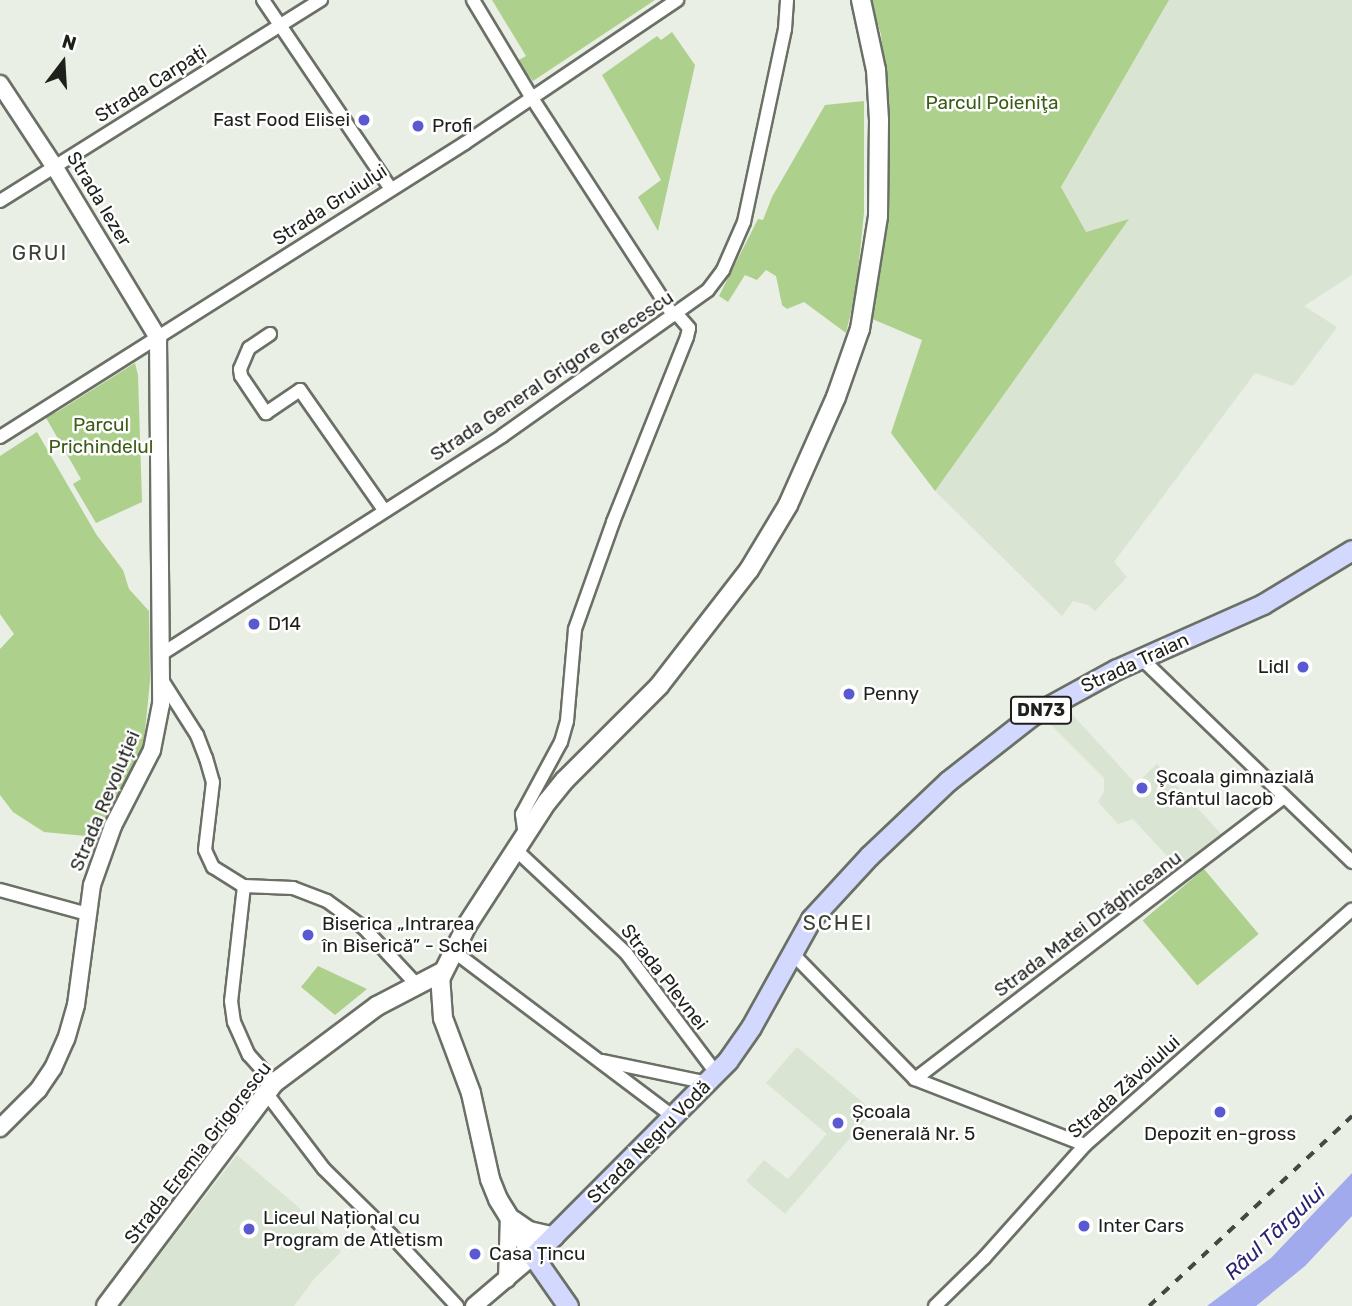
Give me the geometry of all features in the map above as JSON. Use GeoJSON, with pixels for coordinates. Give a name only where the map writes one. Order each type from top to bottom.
{"type":"FeatureCollection","features":[{"type":"Feature","properties":{"kind":"main road"},"geometry":{"type":"LineString","coordinates":[[568,1306],[509,1217],[491,1179],[468,1082],[443,1018],[439,999],[442,972],[452,950],[520,843],[565,780],[659,686],[749,570],[788,505],[836,397],[860,330],[878,216],[879,120],[876,70],[861,0]]}},
{"type":"Feature","properties":{"kind":"main road","name":"Strada Traian"},"geometry":{"type":"LineString","coordinates":[[790,952],[811,919],[840,885],[934,794],[980,754],[1040,710],[1142,659],[1263,604],[1352,550]]}},
{"type":"Feature","properties":{"kind":"main road","name":"Strada Negru Vodă"},"geometry":{"type":"LineString","coordinates":[[533,1256],[713,1078],[751,1027],[790,952]]}},
{"type":"Feature","properties":{"kind":"main road","name":"Strada Eremia Grigorescu"},"geometry":{"type":"LineString","coordinates":[[106,1306],[270,1089],[377,1006],[442,972]]}},
{"type":"Feature","properties":{"kind":"main road"},"geometry":{"type":"LineString","coordinates":[[509,1217],[529,1231],[557,1234],[553,1259],[556,1290]]}},
{"type":"Feature","properties":{"kind":"street"},"geometry":{"type":"LineString","coordinates":[[263,0],[391,189]]}},
{"type":"Feature","properties":{"kind":"street","name":"Strada Carpați"},"geometry":{"type":"LineString","coordinates":[[0,201],[321,0]]}},
{"type":"Feature","properties":{"kind":"street"},"geometry":{"type":"LineString","coordinates":[[472,0],[532,98],[675,314],[689,328],[609,532],[575,629],[567,721],[561,742],[522,814],[520,843]]}},
{"type":"Feature","properties":{"kind":"street","name":"Strada Gruiului"},"geometry":{"type":"LineString","coordinates":[[0,437],[532,98],[677,0]]}},
{"type":"Feature","properties":{"kind":"street","name":"Strada General Grigore Grecescu"},"geometry":{"type":"LineString","coordinates":[[160,655],[502,436],[708,290],[723,271],[744,222],[785,29],[787,0]]}},
{"type":"Feature","properties":{"kind":"street","name":"Strada Iezer"},"geometry":{"type":"LineString","coordinates":[[0,84],[54,166],[158,338]]}},
{"type":"Feature","properties":{"kind":"street"},"geometry":{"type":"LineString","coordinates":[[270,334],[249,348],[240,369],[242,376],[266,413],[300,390],[384,510]]}},
{"type":"Feature","properties":{"kind":"street","name":"Strada Revoluției"},"geometry":{"type":"LineString","coordinates":[[0,1128],[38,1090],[53,1068],[66,1039],[76,1006],[88,914],[103,850],[152,750],[161,704],[158,338]]}},
{"type":"Feature","properties":{"kind":"street"},"geometry":{"type":"LineString","coordinates":[[1142,659],[1352,862]]}},
{"type":"Feature","properties":{"kind":"street"},"geometry":{"type":"LineString","coordinates":[[160,676],[197,735],[213,782],[205,850],[213,867],[244,886],[293,888],[327,901],[364,928],[417,985]]}},
{"type":"Feature","properties":{"kind":"street","name":"Strada Matei Drăghiceanu"},"geometry":{"type":"LineString","coordinates":[[915,1079],[1283,798]]}},
{"type":"Feature","properties":{"kind":"street","name":"Strada Plevnei"},"geometry":{"type":"LineString","coordinates":[[520,843],[626,953],[713,1078]]}},
{"type":"Feature","properties":{"kind":"street"},"geometry":{"type":"LineString","coordinates":[[244,886],[231,1001],[234,1022],[249,1055],[324,1169],[391,1235],[457,1306]]}},
{"type":"Feature","properties":{"kind":"street"},"geometry":{"type":"LineString","coordinates":[[0,890],[88,914]]}},
{"type":"Feature","properties":{"kind":"street","name":"Strada Zăvoiului"},"geometry":{"type":"LineString","coordinates":[[935,1306],[984,1258],[1085,1145],[1352,910]]}},
{"type":"Feature","properties":{"kind":"street"},"geometry":{"type":"LineString","coordinates":[[452,950],[674,1117]]}},
{"type":"Feature","properties":{"kind":"street"},"geometry":{"type":"LineString","coordinates":[[790,952],[915,1079],[1085,1145]]}},
{"type":"Feature","properties":{"kind":"street"},"geometry":{"type":"LineString","coordinates":[[600,1061],[713,1078]]}},
{"type":"Feature","properties":{"kind":"street"},"geometry":{"type":"LineString","coordinates":[[508,1279],[509,1217]]}},
{"type":"Feature","properties":{"kind":"street","name":"Strada Negru Vodă"},"geometry":{"type":"LineString","coordinates":[[474,1306],[533,1256]]}},
{"type":"Feature","properties":{"kind":"shaded area"},"geometry":{"type":"Polygon","coordinates":[[[1169,0],[1352,0],[1352,275],[1304,306],[1337,327],[1293,386],[1255,373],[1114,562],[1127,577],[1095,611],[1088,605],[1073,601],[1062,616],[935,491],[1128,220],[1086,232],[1061,187],[1169,0]]]}},
{"type":"Feature","properties":{"kind":"shaded area","name":"Şcoala gimnazială Sfântul Iacob"},"geometry":{"type":"Polygon","coordinates":[[[1070,712],[1136,784],[1157,764],[1224,837],[1203,856],[1199,852],[1179,869],[1133,819],[1118,824],[1098,802],[1104,791],[1104,778],[1049,723],[1070,712]]]}},
{"type":"Feature","properties":{"kind":"shaded area","name":"Școala Generală Nr. 5"},"geometry":{"type":"Polygon","coordinates":[[[797,1047],[873,1111],[785,1214],[746,1181],[764,1160],[788,1179],[827,1134],[766,1083],[797,1047]]]}},
{"type":"Feature","properties":{"kind":"shaded area","name":"Liceul Național cu Program de Atletism"},"geometry":{"type":"Polygon","coordinates":[[[237,1155],[297,1206],[341,1252],[314,1279],[294,1306],[120,1306],[237,1155]]]}},
{"type":"Feature","properties":{"kind":"green space"},"geometry":{"type":"Polygon","coordinates":[[[492,0],[655,0],[533,81],[517,61],[526,56],[492,0]]]}},
{"type":"Feature","properties":{"kind":"green space","name":"Parcul Poieniţa"},"geometry":{"type":"Polygon","coordinates":[[[870,0],[1169,0],[1061,187],[1086,232],[1129,219],[935,491],[891,433],[922,340],[870,318],[885,224],[890,140],[881,34],[870,0]]]}},
{"type":"Feature","properties":{"kind":"green space"},"geometry":{"type":"Polygon","coordinates":[[[672,32],[695,65],[658,231],[638,197],[661,180],[602,75],[657,36],[661,40],[672,32]]]}},
{"type":"Feature","properties":{"kind":"green space"},"geometry":{"type":"Polygon","coordinates":[[[864,101],[864,213],[856,291],[846,333],[804,302],[787,309],[782,305],[776,276],[766,270],[757,280],[745,275],[728,302],[719,296],[758,219],[763,220],[772,197],[825,105],[864,101]]]}},
{"type":"Feature","properties":{"kind":"green space","name":"Parcul Prichindelul"},"geometry":{"type":"Polygon","coordinates":[[[135,363],[138,375],[142,502],[96,523],[73,484],[81,479],[45,416],[57,412],[135,363]]]}},
{"type":"Feature","properties":{"kind":"green space"},"geometry":{"type":"Polygon","coordinates":[[[37,432],[96,534],[123,570],[129,589],[149,611],[150,681],[143,751],[96,837],[44,832],[13,812],[0,795],[0,649],[14,634],[0,614],[0,456],[37,432]]]}},
{"type":"Feature","properties":{"kind":"green space"},"geometry":{"type":"Polygon","coordinates":[[[1204,869],[1259,934],[1197,986],[1143,920],[1204,869]]]}},
{"type":"Feature","properties":{"kind":"green space"},"geometry":{"type":"Polygon","coordinates":[[[318,966],[367,989],[335,1015],[301,987],[318,966]]]}},
{"type":"Feature","properties":{"kind":"water"},"geometry":{"type":"Polygon","coordinates":[[[1352,1173],[1352,1216],[1305,1266],[1256,1306],[1207,1306],[1271,1258],[1352,1173]]]}},
{"type":"Feature","properties":{"kind":"railway"},"geometry":{"type":"LineString","coordinates":[[1149,1306],[1352,1116]]}},
{"type":"Feature","properties":{"kind":"place","name":"Fast Food Elisei"},"geometry":{"type":"Point","coordinates":[364,120]}},
{"type":"Feature","properties":{"kind":"place","name":"Profi"},"geometry":{"type":"Point","coordinates":[418,126]}},
{"type":"Feature","properties":{"kind":"place","name":"D14"},"geometry":{"type":"Point","coordinates":[254,624]}},
{"type":"Feature","properties":{"kind":"place","name":"Lidl"},"geometry":{"type":"Point","coordinates":[1303,667]}},
{"type":"Feature","properties":{"kind":"place","name":"Penny"},"geometry":{"type":"Point","coordinates":[849,694]}},
{"type":"Feature","properties":{"kind":"place","name":"Şcoala gimnazială Sfântul Iacob"},"geometry":{"type":"Point","coordinates":[1142,788]}},
{"type":"Feature","properties":{"kind":"place","name":"Biserica „Intrarea în Biserică” - Schei"},"geometry":{"type":"Point","coordinates":[308,935]}},
{"type":"Feature","properties":{"kind":"place","name":"Depozit en-gross"},"geometry":{"type":"Point","coordinates":[1220,1112]}},
{"type":"Feature","properties":{"kind":"place","name":"Școala Generală Nr. 5"},"geometry":{"type":"Point","coordinates":[838,1123]}},
{"type":"Feature","properties":{"kind":"place","name":"Inter Cars"},"geometry":{"type":"Point","coordinates":[1084,1226]}},
{"type":"Feature","properties":{"kind":"place","name":"Liceul Național cu Program de Atletism"},"geometry":{"type":"Point","coordinates":[249,1229]}},
{"type":"Feature","properties":{"kind":"place","name":"Casa Țincu"},"geometry":{"type":"Point","coordinates":[475,1254]}},
{"type":"Feature","properties":{"kind":"district","name":"GRUI"},"geometry":{"type":"Point","coordinates":[40,253]}},
{"type":"Feature","properties":{"kind":"district","name":"SCHEI"},"geometry":{"type":"Point","coordinates":[838,923]}},
{"type":"Feature","properties":{"kind":"water label","name":"Râul Târgului"},"geometry":{"type":"Point","coordinates":[1275,1232]}}]}
